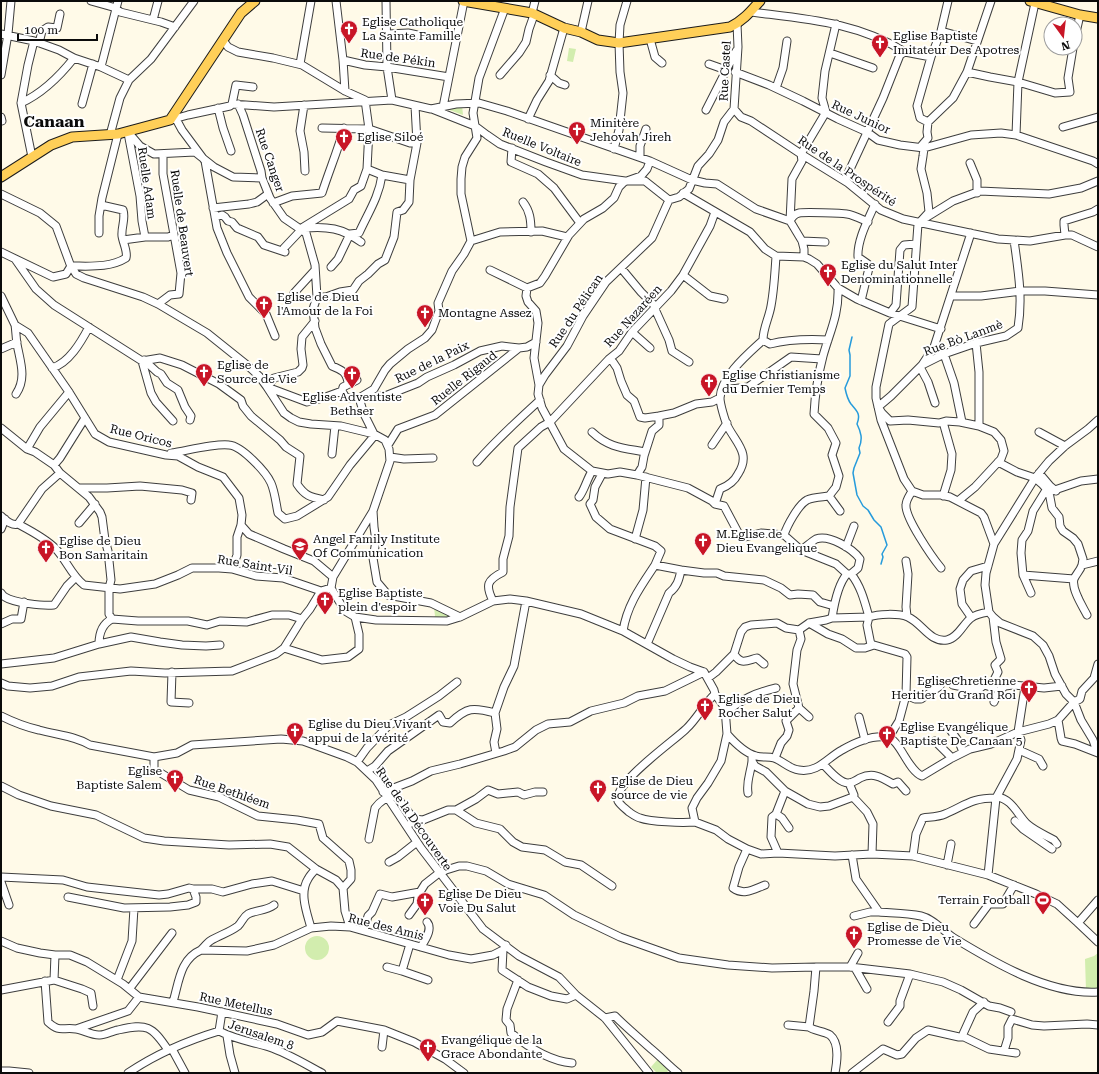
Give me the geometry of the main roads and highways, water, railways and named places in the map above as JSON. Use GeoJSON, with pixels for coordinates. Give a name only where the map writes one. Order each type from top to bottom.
{"type":"FeatureCollection","features":[{"type":"Feature","properties":{"kind":"main road"},"geometry":{"type":"LineString","coordinates":[[1,177],[51,145],[72,137],[114,135],[173,119],[241,12],[255,1]]}},
{"type":"Feature","properties":{"kind":"main road"},"geometry":{"type":"LineString","coordinates":[[464,1],[533,14],[564,28],[581,32],[598,40],[619,43],[737,24],[751,12],[760,1]]}},
{"type":"Feature","properties":{"kind":"main road"},"geometry":{"type":"LineString","coordinates":[[1032,2],[1080,15],[1098,18]]}},
{"type":"Feature","properties":{"kind":"waterway"},"geometry":{"type":"LineString","coordinates":[[852,337],[849,350],[850,376],[845,388],[849,401],[858,413],[859,418],[857,424],[861,439],[859,448],[860,453],[853,473],[857,495],[863,506],[881,527],[887,545],[882,554],[883,557],[881,564]]}},
{"type":"Feature","properties":{"kind":"place","name":"Eglise Catholique La Sainte Famille"},"geometry":{"type":"Point","coordinates":[349,44]}},
{"type":"Feature","properties":{"kind":"place","name":"Eglise Baptiste Imitateur Des Apotres"},"geometry":{"type":"Point","coordinates":[880,58]}},
{"type":"Feature","properties":{"kind":"place","name":"Minitère Jehovah Jireh"},"geometry":{"type":"Point","coordinates":[577,145]}},
{"type":"Feature","properties":{"kind":"place","name":"Eglise Siloé"},"geometry":{"type":"Point","coordinates":[344,152]}},
{"type":"Feature","properties":{"kind":"place","name":"Eglise du Salut Inter Denominationnelle"},"geometry":{"type":"Point","coordinates":[828,287]}},
{"type":"Feature","properties":{"kind":"place","name":"Eglise de Dieu l'Amour de la Foi"},"geometry":{"type":"Point","coordinates":[264,319]}},
{"type":"Feature","properties":{"kind":"place","name":"Montagne Assez"},"geometry":{"type":"Point","coordinates":[425,328]}},
{"type":"Feature","properties":{"kind":"place","name":"Eglise de Source de Vie"},"geometry":{"type":"Point","coordinates":[204,387]}},
{"type":"Feature","properties":{"kind":"place","name":"Eglise Adventiste Bethser"},"geometry":{"type":"Point","coordinates":[352,389]}},
{"type":"Feature","properties":{"kind":"place","name":"Eglise Christianisme du Dernier Temps"},"geometry":{"type":"Point","coordinates":[709,397]}},
{"type":"Feature","properties":{"kind":"place","name":"M.Eglise de Dieu Evangelique"},"geometry":{"type":"Point","coordinates":[703,556]}},
{"type":"Feature","properties":{"kind":"place","name":"Angel Family Institute Of Communication"},"geometry":{"type":"Point","coordinates":[300,561]}},
{"type":"Feature","properties":{"kind":"place","name":"Eglise de Dieu Bon Samaritain"},"geometry":{"type":"Point","coordinates":[46,563]}},
{"type":"Feature","properties":{"kind":"place","name":"Eglise Baptiste plein d'espoir"},"geometry":{"type":"Point","coordinates":[325,615]}},
{"type":"Feature","properties":{"kind":"place","name":"EgliseChretienne Heritier du Grand Roi"},"geometry":{"type":"Point","coordinates":[1029,703]}},
{"type":"Feature","properties":{"kind":"place","name":"Eglise de Dieu Rocher Salut"},"geometry":{"type":"Point","coordinates":[705,721]}},
{"type":"Feature","properties":{"kind":"place","name":"Eglise du Dieu Vivant appui de la vérité"},"geometry":{"type":"Point","coordinates":[295,746]}},
{"type":"Feature","properties":{"kind":"place","name":"Eglise Evangélique Baptiste De Canaan 5"},"geometry":{"type":"Point","coordinates":[887,749]}},
{"type":"Feature","properties":{"kind":"place","name":"Eglise Baptiste Salem"},"geometry":{"type":"Point","coordinates":[175,793]}},
{"type":"Feature","properties":{"kind":"place","name":"Eglise de Dieu source de vie"},"geometry":{"type":"Point","coordinates":[598,803]}},
{"type":"Feature","properties":{"kind":"place","name":"Terrain Football"},"geometry":{"type":"Point","coordinates":[1043,915]}},
{"type":"Feature","properties":{"kind":"place","name":"Eglise De Dieu Voie Du Salut"},"geometry":{"type":"Point","coordinates":[425,916]}},
{"type":"Feature","properties":{"kind":"place","name":"Eglise de Dieu Promesse de Vie"},"geometry":{"type":"Point","coordinates":[854,949]}},
{"type":"Feature","properties":{"kind":"place","name":"Evangélique de la Grace Abondante"},"geometry":{"type":"Point","coordinates":[428,1062]}},
{"type":"Feature","properties":{"kind":"district","name":"Canaan"},"geometry":{"type":"Point","coordinates":[54,121]}}]}
